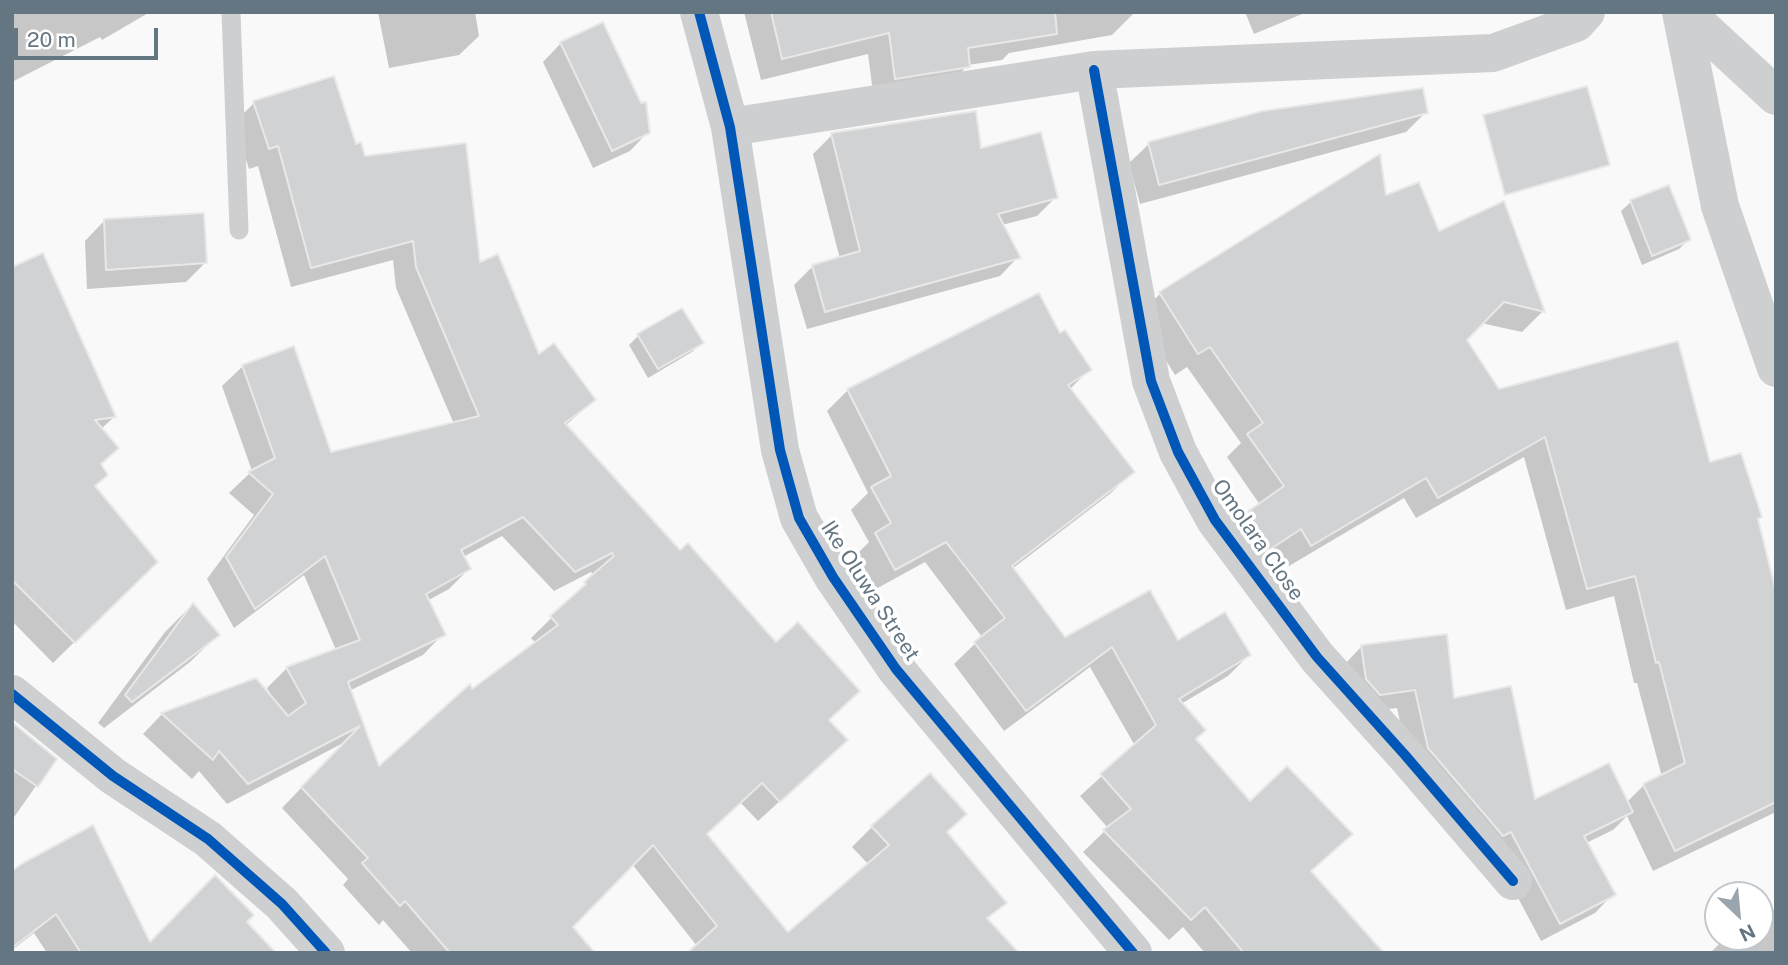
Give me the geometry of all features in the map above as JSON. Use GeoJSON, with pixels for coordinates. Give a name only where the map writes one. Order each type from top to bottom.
{"type":"FeatureCollection","features":[{"type":"Feature","properties":{"kind":"street","name":"Ike Oluwa Street"},"geometry":{"type":"LineString","coordinates":[[699,12],[730,127],[780,450],[799,518],[833,577],[896,669],[1133,953]]}},
{"type":"Feature","properties":{"kind":"street"},"geometry":{"type":"LineString","coordinates":[[730,127],[1094,70],[1493,53],[1576,23],[1586,12]]}},
{"type":"Feature","properties":{"kind":"street"},"geometry":{"type":"LineString","coordinates":[[1683,12],[1776,96]]}},
{"type":"Feature","properties":{"kind":"street"},"geometry":{"type":"LineString","coordinates":[[1683,12],[1720,206],[1776,368]]}},
{"type":"Feature","properties":{"kind":"street","name":"Omolara Close"},"geometry":{"type":"LineString","coordinates":[[1094,70],[1151,381],[1178,452],[1215,520],[1317,657],[1513,881]]}},
{"type":"Feature","properties":{"kind":"street"},"geometry":{"type":"LineString","coordinates":[[12,694],[113,776],[208,839],[282,904],[326,953]]}},
{"type":"Feature","properties":{"kind":"lane"},"geometry":{"type":"LineString","coordinates":[[231,12],[239,230]]}},
{"type":"Feature","properties":{"kind":"building"},"geometry":{"type":"Polygon","coordinates":[[[771,12],[1055,12],[1057,34],[968,48],[970,67],[895,79],[889,33],[782,59],[771,12]]]}},
{"type":"Feature","properties":{"kind":"building"},"geometry":{"type":"Polygon","coordinates":[[[603,22],[641,103],[646,102],[650,133],[612,151],[560,42],[603,22]]]}},
{"type":"Feature","properties":{"kind":"building"},"geometry":{"type":"Polygon","coordinates":[[[334,76],[356,144],[361,142],[365,156],[466,143],[480,262],[498,254],[539,354],[554,343],[596,400],[565,423],[680,550],[688,543],[776,642],[798,622],[860,691],[829,720],[848,740],[780,802],[762,783],[707,834],[788,932],[889,845],[871,826],[930,773],[967,814],[947,832],[1007,903],[987,918],[1019,953],[687,953],[717,926],[653,845],[573,927],[595,953],[450,953],[405,901],[400,906],[362,863],[368,858],[301,787],[360,726],[248,784],[219,751],[213,760],[161,713],[256,678],[288,716],[306,703],[286,667],[360,640],[325,556],[255,609],[226,557],[273,494],[248,472],[275,458],[242,365],[294,346],[331,452],[479,416],[416,267],[413,241],[311,268],[278,146],[269,149],[253,101],[334,76]],[[523,517],[461,550],[471,569],[426,594],[446,635],[348,682],[379,766],[470,684],[472,689],[558,625],[550,616],[614,556],[612,553],[575,572],[523,517]]]}},
{"type":"Feature","properties":{"kind":"building"},"geometry":{"type":"Polygon","coordinates":[[[1587,86],[1610,165],[1505,195],[1483,115],[1587,86]]]}},
{"type":"Feature","properties":{"kind":"building"},"geometry":{"type":"Polygon","coordinates":[[[1423,88],[1428,113],[1159,185],[1148,142],[1263,111],[1423,88]]]}},
{"type":"Feature","properties":{"kind":"building"},"geometry":{"type":"Polygon","coordinates":[[[976,111],[981,148],[1041,132],[1058,198],[998,214],[1021,258],[825,312],[812,265],[860,251],[831,133],[976,111]]]}},
{"type":"Feature","properties":{"kind":"building"},"geometry":{"type":"Polygon","coordinates":[[[1380,154],[1386,195],[1419,182],[1439,231],[1504,201],[1545,312],[1504,302],[1467,340],[1499,389],[1678,341],[1710,462],[1741,453],[1762,517],[1758,519],[1776,592],[1776,802],[1675,851],[1643,784],[1685,763],[1659,662],[1656,663],[1635,576],[1587,589],[1545,437],[1438,498],[1426,478],[1311,546],[1301,529],[1266,552],[1240,517],[1284,486],[1247,434],[1263,423],[1210,347],[1198,354],[1159,292],[1380,154]]]}},
{"type":"Feature","properties":{"kind":"building"},"geometry":{"type":"Polygon","coordinates":[[[1669,185],[1691,240],[1652,256],[1630,200],[1669,185]]]}},
{"type":"Feature","properties":{"kind":"building"},"geometry":{"type":"Polygon","coordinates":[[[204,213],[207,263],[106,270],[104,219],[204,213]]]}},
{"type":"Feature","properties":{"kind":"building"},"geometry":{"type":"Polygon","coordinates":[[[43,253],[116,417],[95,420],[119,448],[101,464],[108,475],[95,486],[158,562],[75,643],[12,580],[12,267],[43,253]]]}},
{"type":"Feature","properties":{"kind":"building"},"geometry":{"type":"Polygon","coordinates":[[[1039,293],[1060,333],[1065,330],[1092,370],[1068,385],[1135,472],[1012,566],[1065,637],[1150,590],[1178,640],[1225,612],[1251,655],[1179,699],[1206,730],[1196,739],[1250,801],[1287,766],[1353,834],[1311,871],[1384,953],[1244,953],[1205,907],[1191,920],[1103,830],[1131,809],[1100,774],[1156,725],[1112,647],[1026,711],[974,642],[1005,618],[946,542],[895,570],[875,533],[891,523],[871,487],[891,476],[847,389],[1039,293]]]}},
{"type":"Feature","properties":{"kind":"building"},"geometry":{"type":"Polygon","coordinates":[[[682,308],[704,343],[658,369],[637,334],[682,308]]]}},
{"type":"Feature","properties":{"kind":"building"},"geometry":{"type":"Polygon","coordinates":[[[193,603],[220,635],[132,702],[125,695],[193,603]]]}},
{"type":"Feature","properties":{"kind":"building"},"geometry":{"type":"Polygon","coordinates":[[[1447,634],[1454,698],[1511,686],[1535,799],[1609,763],[1633,812],[1584,836],[1616,895],[1560,924],[1511,832],[1503,836],[1428,748],[1415,690],[1380,695],[1366,679],[1361,645],[1447,634]]]}},
{"type":"Feature","properties":{"kind":"building"},"geometry":{"type":"Polygon","coordinates":[[[12,722],[57,759],[38,787],[12,769],[12,722]]]}},
{"type":"Feature","properties":{"kind":"building"},"geometry":{"type":"Polygon","coordinates":[[[93,825],[150,942],[215,875],[254,915],[247,922],[276,953],[81,953],[56,914],[12,948],[12,871],[93,825]]]}},
{"type":"Feature","properties":{"kind":"cycle path"},"geometry":{"type":"LineString","coordinates":[[699,12],[730,127],[780,450],[799,518],[833,577],[896,669],[1133,953]]}},
{"type":"Feature","properties":{"kind":"cycle path"},"geometry":{"type":"LineString","coordinates":[[1094,70],[1151,381],[1178,452],[1215,520],[1317,657],[1513,881]]}},
{"type":"Feature","properties":{"kind":"cycle path"},"geometry":{"type":"LineString","coordinates":[[12,694],[113,776],[208,839],[282,904],[326,953]]}}]}
